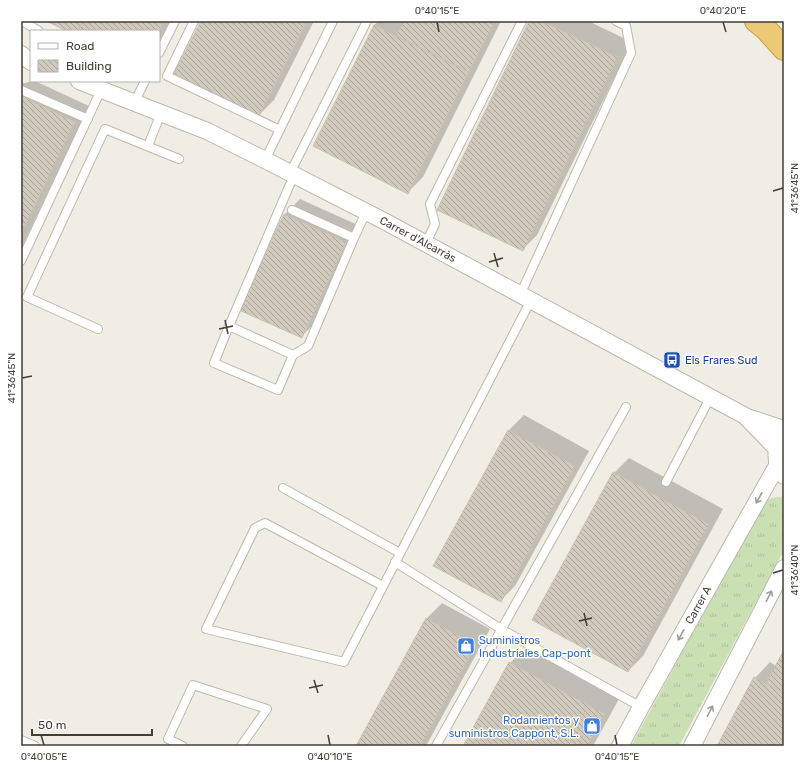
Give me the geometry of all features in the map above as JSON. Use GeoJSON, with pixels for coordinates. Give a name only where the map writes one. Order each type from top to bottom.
{"type":"FeatureCollection","features":[{"type":"Feature","properties":{"kind":"highway"},"geometry":{"type":"LineString","coordinates":[[756,21],[766,29],[784,49]]}},
{"type":"Feature","properties":{"kind":"street"},"geometry":{"type":"LineString","coordinates":[[21,54],[30,61]]}},
{"type":"Feature","properties":{"kind":"street","name":"Carrer d'Alcarràs"},"geometry":{"type":"LineString","coordinates":[[81,82],[207,131],[426,243],[746,417],[784,429]]}},
{"type":"Feature","properties":{"kind":"street","name":"Carrer d'Alcarràs"},"geometry":{"type":"LineString","coordinates":[[746,417],[779,463]]}},
{"type":"Feature","properties":{"kind":"street","name":"Carrer A"},"geometry":{"type":"LineString","coordinates":[[620,746],[779,463],[780,438],[784,432]]}},
{"type":"Feature","properties":{"kind":"street"},"geometry":{"type":"LineString","coordinates":[[692,746],[784,568]]}},
{"type":"Feature","properties":{"kind":"lane"},"geometry":{"type":"LineString","coordinates":[[22,21],[37,30]]}},
{"type":"Feature","properties":{"kind":"lane"},"geometry":{"type":"LineString","coordinates":[[160,51],[176,21]]}},
{"type":"Feature","properties":{"kind":"lane"},"geometry":{"type":"LineString","coordinates":[[194,21],[167,76],[280,130]]}},
{"type":"Feature","properties":{"kind":"lane"},"geometry":{"type":"LineString","coordinates":[[265,160],[333,21]]}},
{"type":"Feature","properties":{"kind":"lane"},"geometry":{"type":"LineString","coordinates":[[366,212],[308,346],[293,355],[278,390],[214,362],[292,174],[367,21]]}},
{"type":"Feature","properties":{"kind":"lane"},"geometry":{"type":"LineString","coordinates":[[426,243],[435,224],[430,204],[522,21]]}},
{"type":"Feature","properties":{"kind":"lane"},"geometry":{"type":"LineString","coordinates":[[383,586],[265,523],[254,528],[206,629],[344,662],[400,553],[525,297],[631,53],[626,26],[616,21]]}},
{"type":"Feature","properties":{"kind":"lane"},"geometry":{"type":"LineString","coordinates":[[134,102],[144,82]]}},
{"type":"Feature","properties":{"kind":"lane"},"geometry":{"type":"LineString","coordinates":[[21,90],[88,119]]}},
{"type":"Feature","properties":{"kind":"lane"},"geometry":{"type":"LineString","coordinates":[[21,261],[101,90]]}},
{"type":"Feature","properties":{"kind":"lane"},"geometry":{"type":"LineString","coordinates":[[148,146],[161,113]]}},
{"type":"Feature","properties":{"kind":"lane"},"geometry":{"type":"LineString","coordinates":[[98,330],[27,297],[105,128],[179,159]]}},
{"type":"Feature","properties":{"kind":"lane"},"geometry":{"type":"LineString","coordinates":[[292,210],[354,238]]}},
{"type":"Feature","properties":{"kind":"lane"},"geometry":{"type":"LineString","coordinates":[[229,326],[293,355]]}},
{"type":"Feature","properties":{"kind":"lane"},"geometry":{"type":"LineString","coordinates":[[666,482],[710,398]]}},
{"type":"Feature","properties":{"kind":"lane"},"geometry":{"type":"LineString","coordinates":[[436,746],[626,407]]}},
{"type":"Feature","properties":{"kind":"lane"},"geometry":{"type":"LineString","coordinates":[[283,488],[400,553]]}},
{"type":"Feature","properties":{"kind":"lane"},"geometry":{"type":"LineString","coordinates":[[395,562],[502,629],[641,707]]}},
{"type":"Feature","properties":{"kind":"lane"},"geometry":{"type":"LineString","coordinates":[[183,746],[168,739],[193,685],[267,709],[241,746]]}},
{"type":"Feature","properties":{"kind":"lane"},"geometry":{"type":"LineString","coordinates":[[21,740],[35,746]]}},
{"type":"Feature","properties":{"kind":"green space"},"geometry":{"type":"Polygon","coordinates":[[[784,497],[784,550],[679,746],[631,746],[763,504],[769,499],[784,497]]]}},
{"type":"Feature","properties":{"kind":"building"},"geometry":{"type":"Polygon","coordinates":[[[46,21],[83,21],[78,30],[65,30],[46,21]]]}},
{"type":"Feature","properties":{"kind":"building"},"geometry":{"type":"Polygon","coordinates":[[[83,21],[164,21],[160,30],[78,30],[83,21]]]}},
{"type":"Feature","properties":{"kind":"building"},"geometry":{"type":"Polygon","coordinates":[[[201,21],[307,21],[259,116],[174,74],[201,21]]]}},
{"type":"Feature","properties":{"kind":"building"},"geometry":{"type":"Polygon","coordinates":[[[404,21],[495,21],[469,72],[396,36],[404,21]]]}},
{"type":"Feature","properties":{"kind":"building"},"geometry":{"type":"Polygon","coordinates":[[[529,21],[542,21],[618,57],[523,251],[437,210],[529,21]]]}},
{"type":"Feature","properties":{"kind":"building"},"geometry":{"type":"Polygon","coordinates":[[[374,25],[469,72],[408,194],[313,146],[374,25]]]}},
{"type":"Feature","properties":{"kind":"building"},"geometry":{"type":"Polygon","coordinates":[[[21,96],[75,122],[21,234],[21,96]]]}},
{"type":"Feature","properties":{"kind":"building"},"geometry":{"type":"Polygon","coordinates":[[[284,214],[346,242],[302,338],[239,310],[284,214]]]}},
{"type":"Feature","properties":{"kind":"building"},"geometry":{"type":"Polygon","coordinates":[[[508,430],[575,466],[501,602],[433,566],[508,430]]]}},
{"type":"Feature","properties":{"kind":"building"},"geometry":{"type":"Polygon","coordinates":[[[613,472],[709,524],[628,672],[532,620],[613,472]]]}},
{"type":"Feature","properties":{"kind":"building"},"geometry":{"type":"Polygon","coordinates":[[[426,618],[476,645],[420,746],[356,746],[426,618]]]}},
{"type":"Feature","properties":{"kind":"building"},"geometry":{"type":"Polygon","coordinates":[[[784,650],[784,693],[766,683],[784,650]]]}},
{"type":"Feature","properties":{"kind":"building"},"geometry":{"type":"Polygon","coordinates":[[[509,662],[605,714],[587,746],[463,746],[509,662]]]}},
{"type":"Feature","properties":{"kind":"building"},"geometry":{"type":"Polygon","coordinates":[[[754,677],[784,693],[784,746],[717,746],[754,677]]]}},
{"type":"Feature","properties":{"kind":"place","name":"Els Frares Sud"},"geometry":{"type":"Point","coordinates":[672,360]}},
{"type":"Feature","properties":{"kind":"place","name":"Suministros Industriales Cap-pont"},"geometry":{"type":"Point","coordinates":[466,646]}},
{"type":"Feature","properties":{"kind":"place","name":"Rodamientos y suministros Cappont, S.L."},"geometry":{"type":"Point","coordinates":[592,726]}}]}
